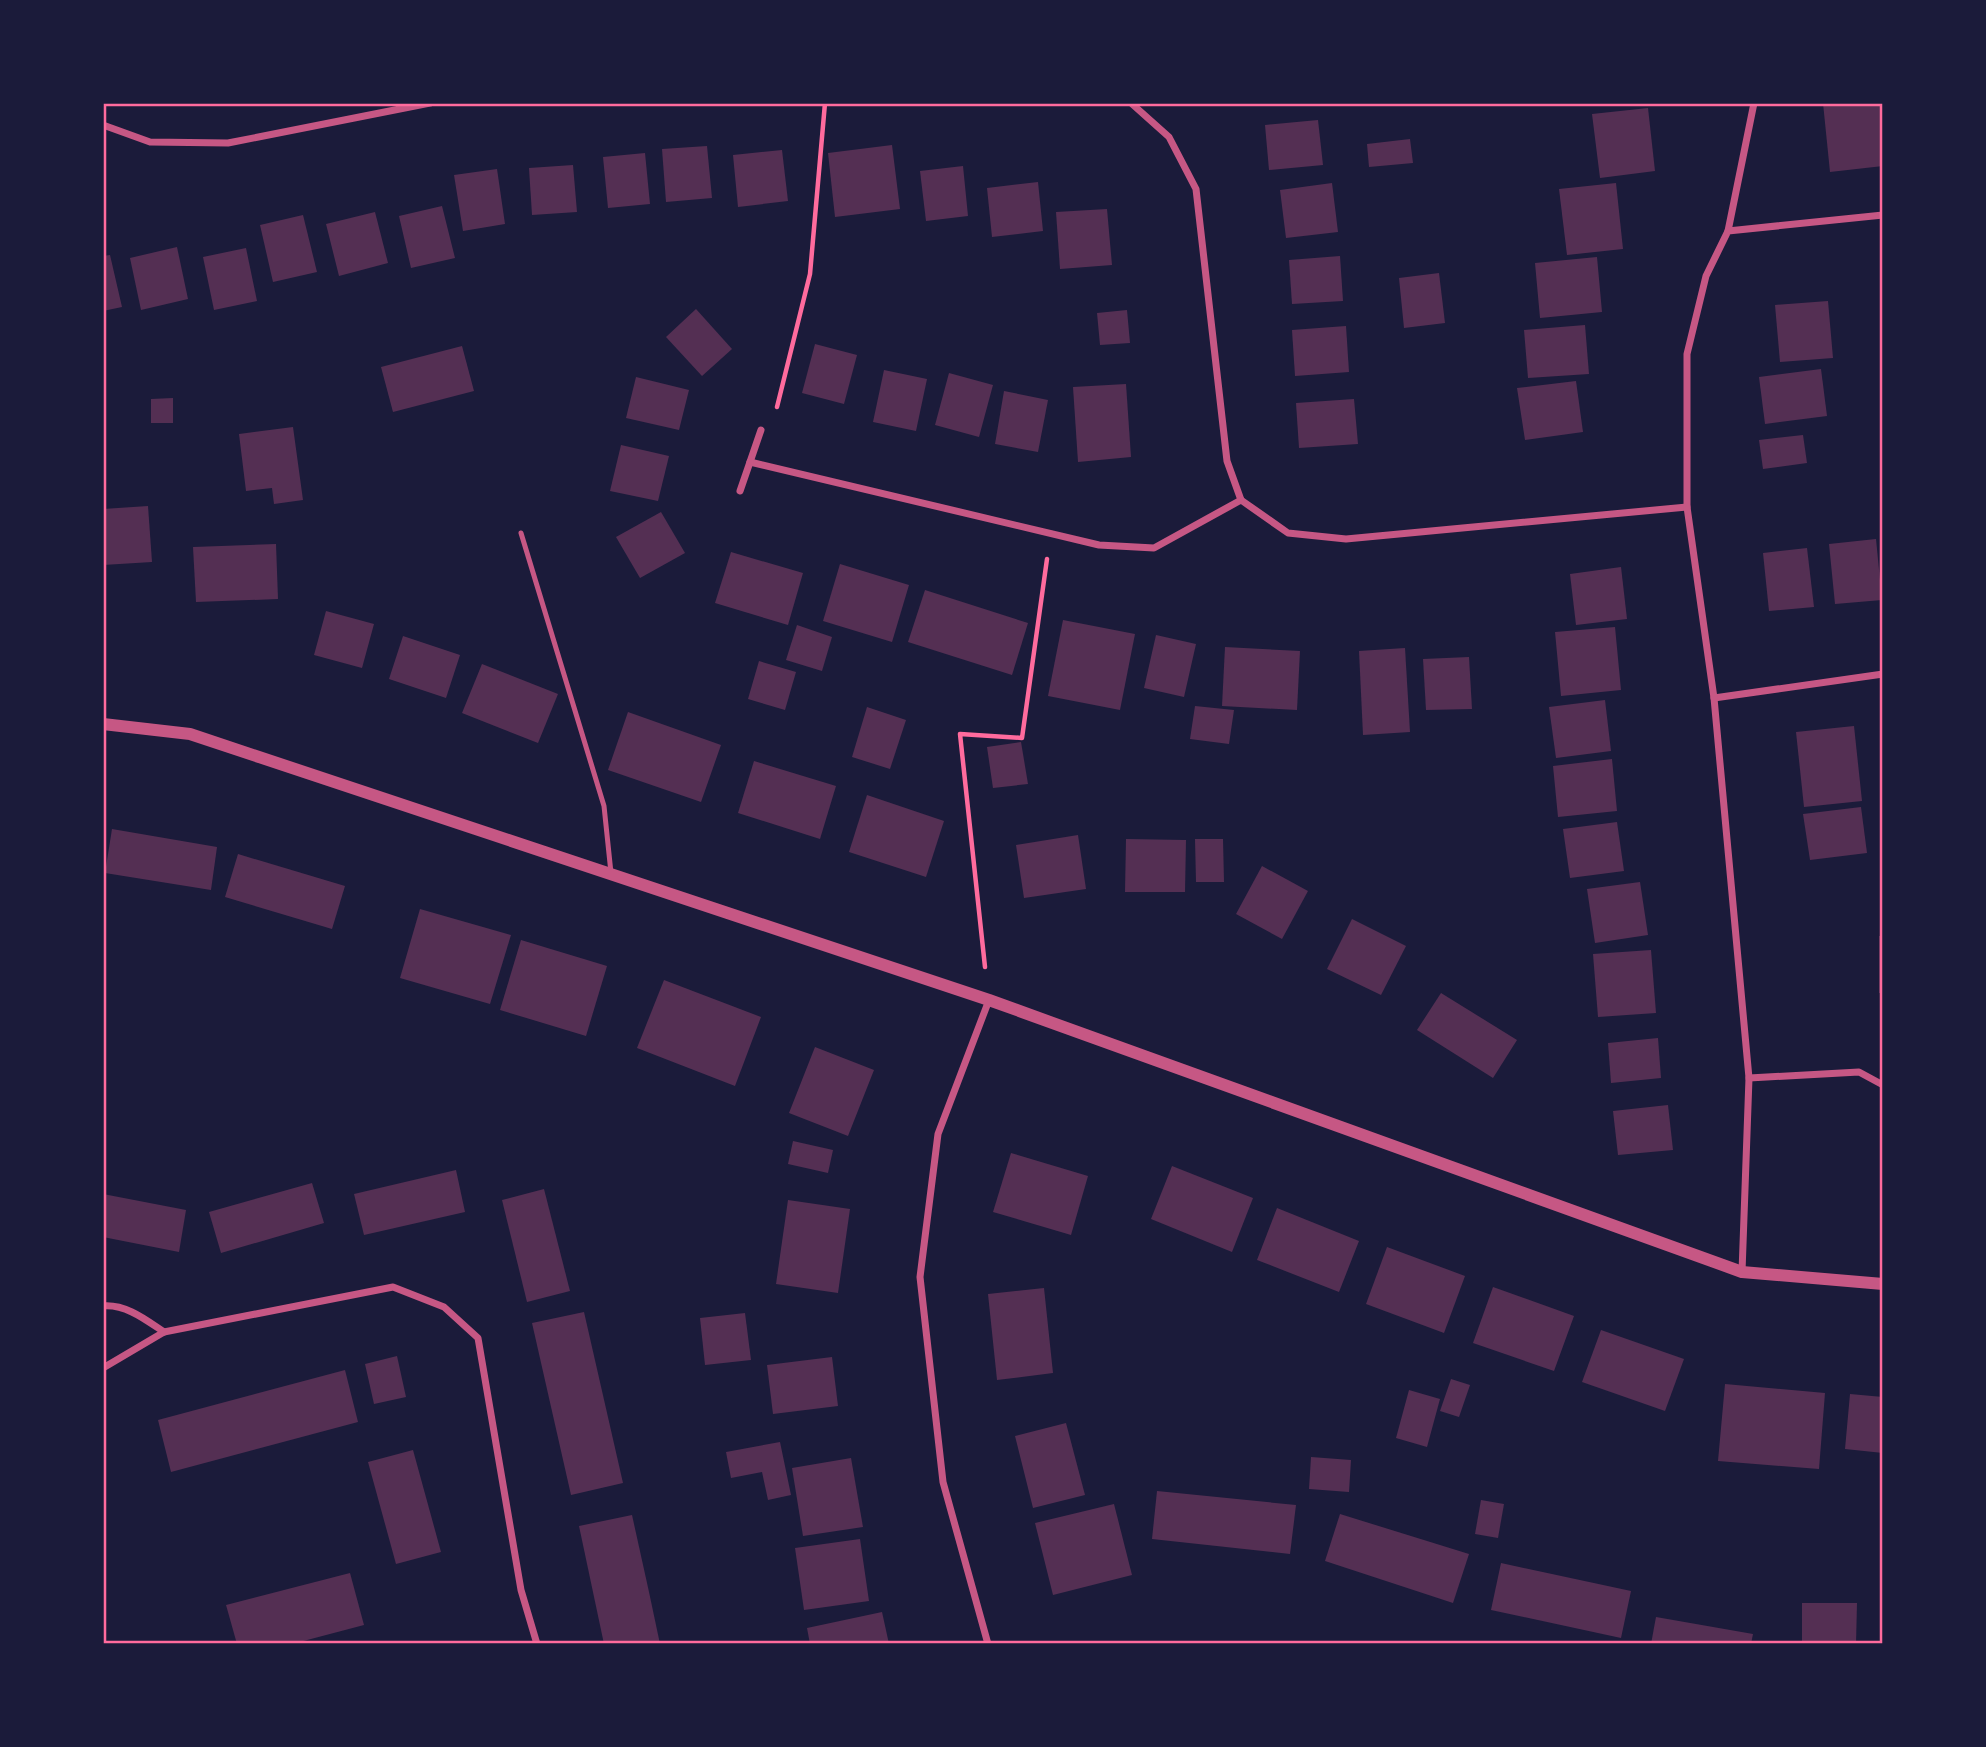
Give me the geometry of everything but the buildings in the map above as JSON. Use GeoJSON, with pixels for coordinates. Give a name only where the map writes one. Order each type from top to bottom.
{"type":"FeatureCollection","features":[{"type":"Feature","properties":{"kind":"street"},"geometry":{"type":"LineString","coordinates":[[103,125],[150,142],[228,143],[430,103]]}},
{"type":"Feature","properties":{"kind":"street"},"geometry":{"type":"LineString","coordinates":[[1131,103],[1169,137],[1196,189],[1227,461],[1241,500],[1288,533],[1346,538],[1687,507]]}},
{"type":"Feature","properties":{"kind":"street"},"geometry":{"type":"LineString","coordinates":[[1742,1272],[1749,1078],[1714,698],[1687,507],[1688,354],[1706,276],[1728,231],[1754,103]]}},
{"type":"Feature","properties":{"kind":"street"},"geometry":{"type":"LineString","coordinates":[[1728,231],[1883,215]]}},
{"type":"Feature","properties":{"kind":"street"},"geometry":{"type":"LineString","coordinates":[[740,491],[761,430]]}},
{"type":"Feature","properties":{"kind":"street"},"geometry":{"type":"LineString","coordinates":[[750,462],[1099,545],[1154,548],[1241,500]]}},
{"type":"Feature","properties":{"kind":"street"},"geometry":{"type":"LineString","coordinates":[[1714,698],[1883,674]]}},
{"type":"Feature","properties":{"kind":"street"},"geometry":{"type":"LineString","coordinates":[[103,724],[190,734],[611,873],[989,1000],[1742,1272],[1883,1284]]}},
{"type":"Feature","properties":{"kind":"street"},"geometry":{"type":"LineString","coordinates":[[988,1644],[943,1482],[920,1277],[938,1135],[989,1000]]}},
{"type":"Feature","properties":{"kind":"street"},"geometry":{"type":"LineString","coordinates":[[1749,1078],[1859,1072],[1883,1085]]}},
{"type":"Feature","properties":{"kind":"street"},"geometry":{"type":"LineString","coordinates":[[103,1368],[164,1332],[393,1287],[444,1307],[478,1338],[521,1590],[537,1644]]}},
{"type":"Feature","properties":{"kind":"street"},"geometry":{"type":"LineString","coordinates":[[103,1306],[138,1314],[164,1332]]}},
{"type":"Feature","properties":{"kind":"lane"},"geometry":{"type":"LineString","coordinates":[[521,533],[604,806],[611,873]]}},
{"type":"Feature","properties":{"kind":"path"},"geometry":{"type":"LineString","coordinates":[[761,430],[771,432],[810,274],[825,103]]}},
{"type":"Feature","properties":{"kind":"path"},"geometry":{"type":"LineString","coordinates":[[989,1000],[960,733],[1022,738],[1050,534]]}}]}
